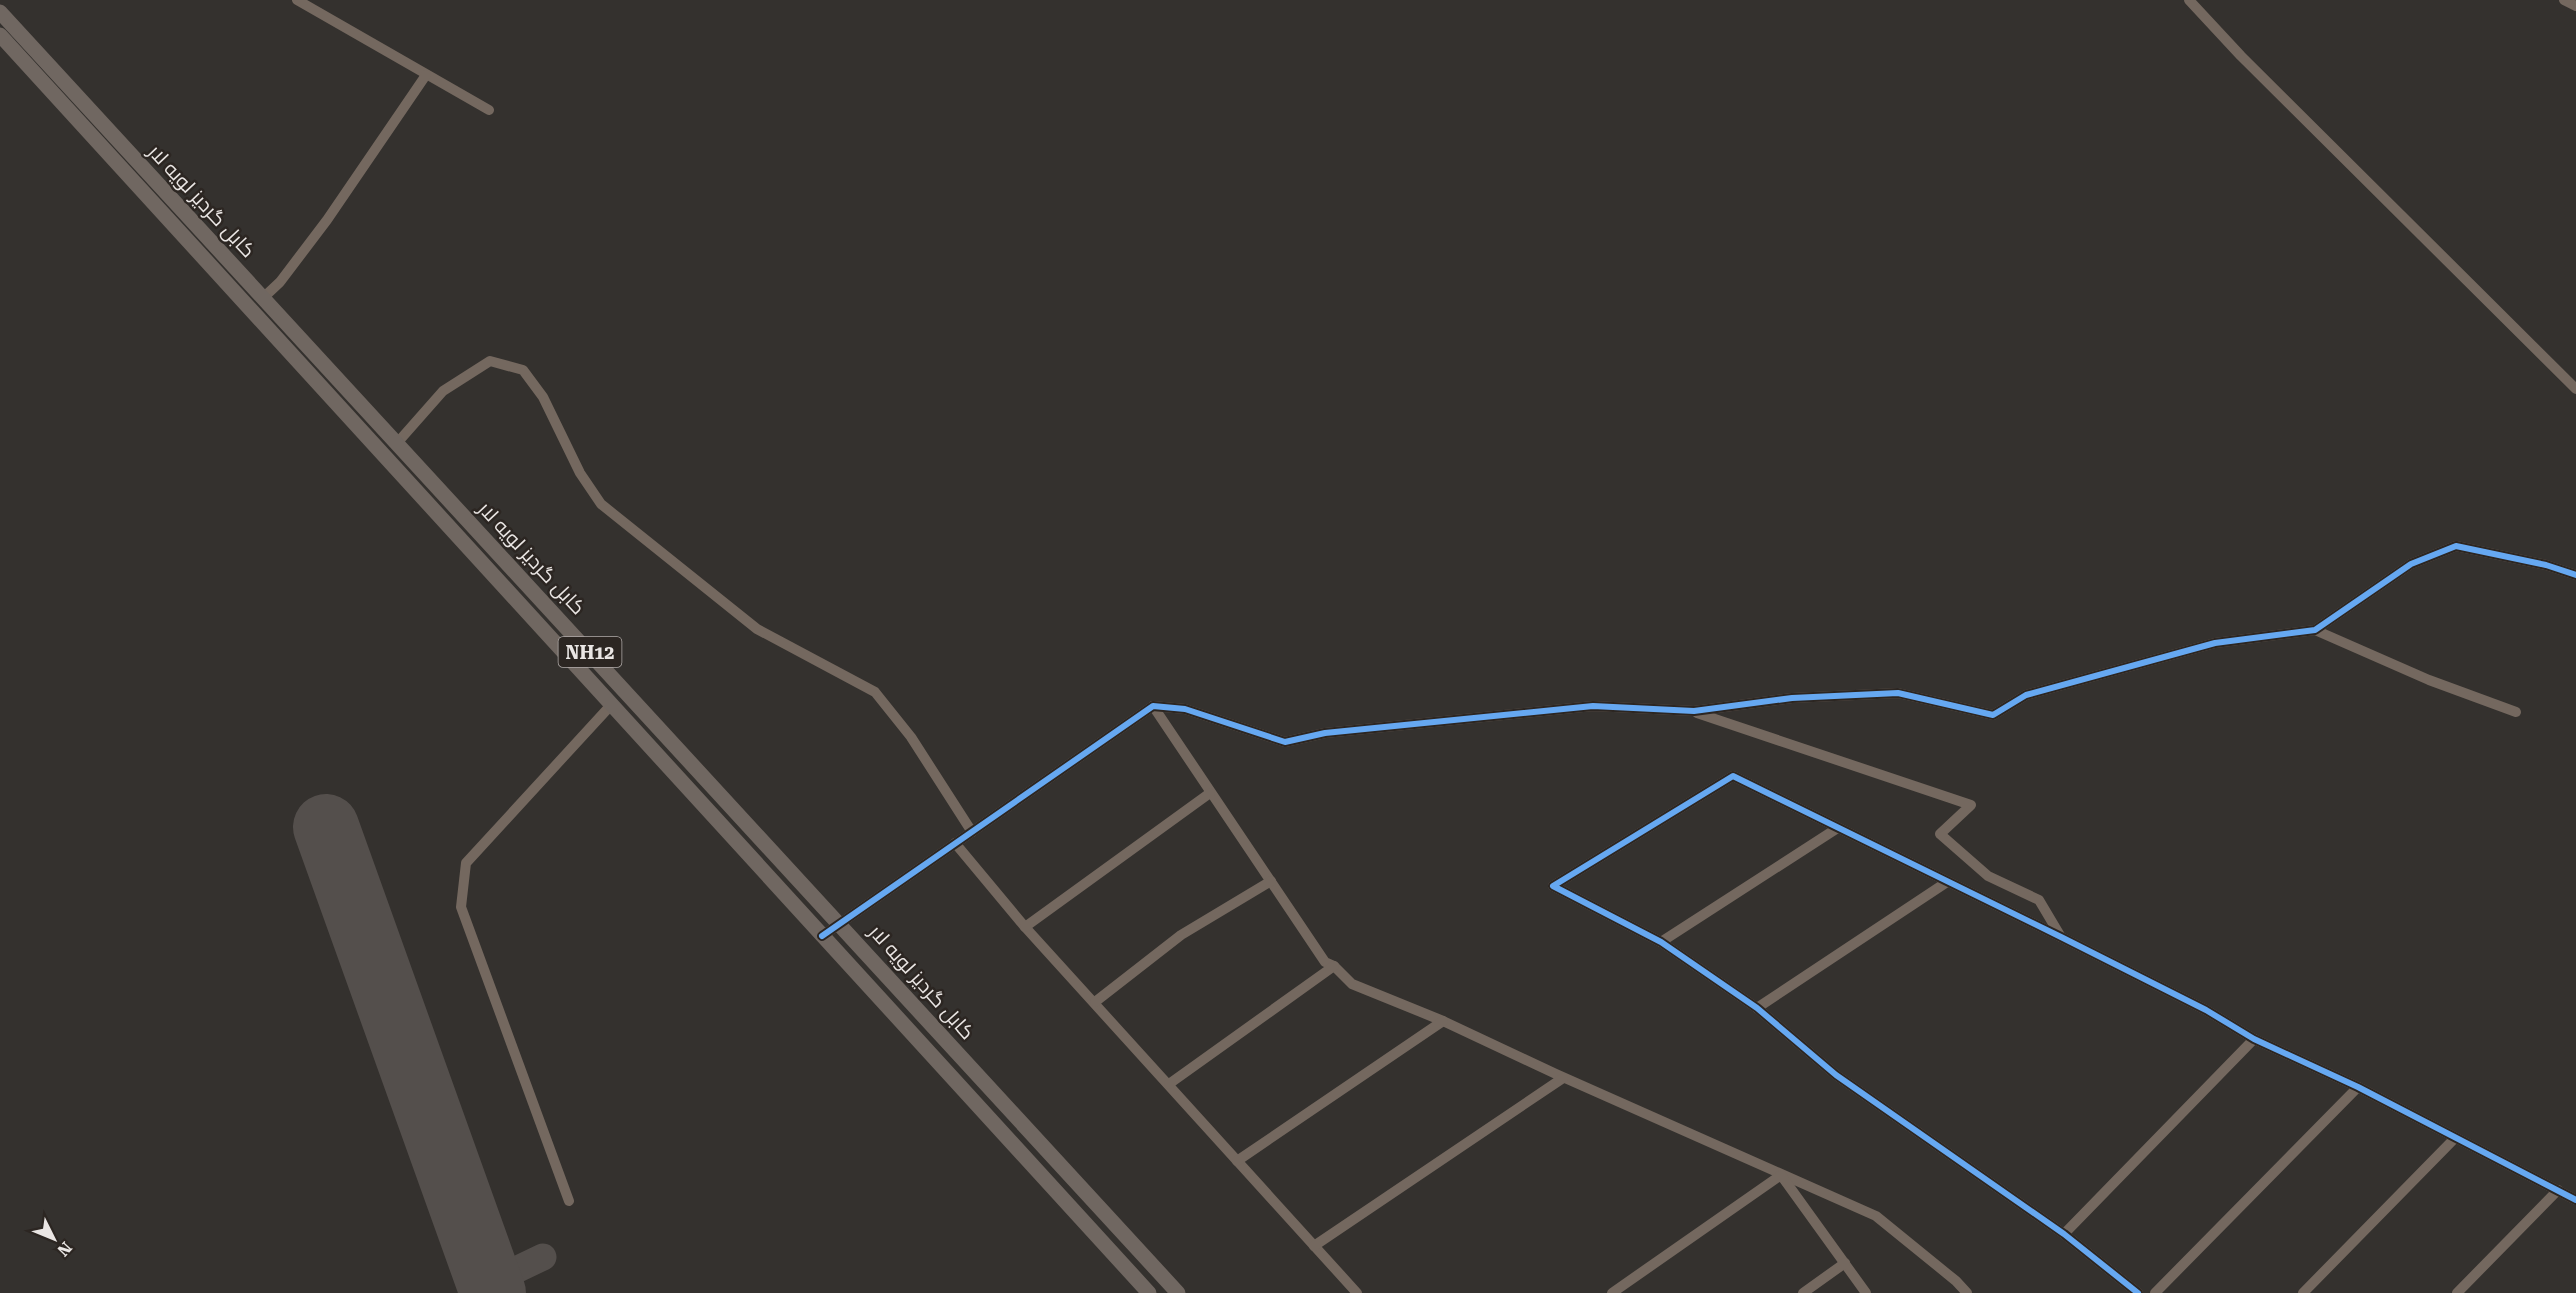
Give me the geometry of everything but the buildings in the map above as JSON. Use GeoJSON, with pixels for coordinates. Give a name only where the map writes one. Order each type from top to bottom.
{"type":"FeatureCollection","features":[{"type":"Feature","properties":{"kind":"highway","name":"کابل گردیز لویه لار"},"geometry":{"type":"LineString","coordinates":[[0,12],[398,442],[1178,1293]]}},
{"type":"Feature","properties":{"kind":"highway","name":"کابل گردیز لویه لار"},"geometry":{"type":"LineString","coordinates":[[0,35],[1149,1293]]}},
{"type":"Feature","properties":{"kind":"street"},"geometry":{"type":"LineString","coordinates":[[297,0],[489,110]]}},
{"type":"Feature","properties":{"kind":"street"},"geometry":{"type":"LineString","coordinates":[[2189,0],[2241,56],[2576,389]]}},
{"type":"Feature","properties":{"kind":"street"},"geometry":{"type":"LineString","coordinates":[[2564,0],[2576,6]]}},
{"type":"Feature","properties":{"kind":"street"},"geometry":{"type":"LineString","coordinates":[[263,298],[280,282],[327,220],[426,75]]}},
{"type":"Feature","properties":{"kind":"street"},"geometry":{"type":"LineString","coordinates":[[398,442],[443,391],[490,361],[523,370],[543,398],[580,472],[601,504],[757,629],[875,692],[911,737],[972,832]]}},
{"type":"Feature","properties":{"kind":"street"},"geometry":{"type":"LineString","coordinates":[[822,936],[1153,706],[1185,709],[1285,742],[1325,733],[1593,706],[1694,711],[1792,698],[1898,693],[1993,715],[2026,695],[2216,643],[2315,630],[2411,564],[2456,546],[2546,565],[2576,575]]}},
{"type":"Feature","properties":{"kind":"street"},"geometry":{"type":"LineString","coordinates":[[2315,630],[2429,680],[2516,711]]}},
{"type":"Feature","properties":{"kind":"street"},"geometry":{"type":"LineString","coordinates":[[569,1201],[461,907],[466,863],[612,704]]}},
{"type":"Feature","properties":{"kind":"street"},"geometry":{"type":"LineString","coordinates":[[1153,706],[1325,962],[1334,966],[1352,984],[1443,1021],[1563,1078],[1876,1216],[1956,1281],[1967,1293]]}},
{"type":"Feature","properties":{"kind":"street"},"geometry":{"type":"LineString","coordinates":[[1694,711],[1971,805],[1940,834],[1988,876],[2039,900],[2061,937]]}},
{"type":"Feature","properties":{"kind":"street"},"geometry":{"type":"LineString","coordinates":[[2138,1293],[2064,1234],[1836,1075],[1757,1008],[1661,942],[1553,886],[1733,776],[1836,829],[2061,937],[2206,1010],[2254,1039],[2358,1087],[2576,1200]]}},
{"type":"Feature","properties":{"kind":"street"},"geometry":{"type":"LineString","coordinates":[[1025,927],[1210,793]]}},
{"type":"Feature","properties":{"kind":"street"},"geometry":{"type":"LineString","coordinates":[[1661,942],[1836,829]]}},
{"type":"Feature","properties":{"kind":"street"},"geometry":{"type":"LineString","coordinates":[[955,843],[1025,927],[1357,1293]]}},
{"type":"Feature","properties":{"kind":"street"},"geometry":{"type":"LineString","coordinates":[[1095,1002],[1181,935],[1271,880]]}},
{"type":"Feature","properties":{"kind":"street"},"geometry":{"type":"LineString","coordinates":[[1757,1008],[1947,882]]}},
{"type":"Feature","properties":{"kind":"street"},"geometry":{"type":"LineString","coordinates":[[1169,1084],[1334,966]]}},
{"type":"Feature","properties":{"kind":"street"},"geometry":{"type":"LineString","coordinates":[[1237,1161],[1443,1021]]}},
{"type":"Feature","properties":{"kind":"street"},"geometry":{"type":"LineString","coordinates":[[2064,1234],[2254,1039]]}},
{"type":"Feature","properties":{"kind":"street"},"geometry":{"type":"LineString","coordinates":[[1314,1246],[1563,1078]]}},
{"type":"Feature","properties":{"kind":"street"},"geometry":{"type":"LineString","coordinates":[[2155,1293],[2358,1087]]}},
{"type":"Feature","properties":{"kind":"street"},"geometry":{"type":"LineString","coordinates":[[2303,1293],[2455,1138]]}},
{"type":"Feature","properties":{"kind":"street"},"geometry":{"type":"LineString","coordinates":[[1781,1175],[1866,1293]]}},
{"type":"Feature","properties":{"kind":"street"},"geometry":{"type":"LineString","coordinates":[[1612,1293],[1781,1175]]}},
{"type":"Feature","properties":{"kind":"street"},"geometry":{"type":"LineString","coordinates":[[2457,1293],[2558,1190]]}},
{"type":"Feature","properties":{"kind":"street"},"geometry":{"type":"LineString","coordinates":[[1803,1293],[1845,1263]]}},
{"type":"Feature","properties":{"kind":"taxiway"},"geometry":{"type":"LineString","coordinates":[[489,1283],[543,1257]]}},
{"type":"Feature","properties":{"kind":"runway"},"geometry":{"type":"LineString","coordinates":[[326,827],[493,1293]]}},
{"type":"Feature","properties":{"kind":"cycle path"},"geometry":{"type":"LineString","coordinates":[[822,936],[1153,706],[1185,709],[1285,742],[1325,733],[1593,706],[1694,711],[1792,698],[1898,693],[1993,715],[2026,695],[2215,643],[2315,630],[2411,564],[2456,546],[2546,565],[2576,575]]}},
{"type":"Feature","properties":{"kind":"cycle path"},"geometry":{"type":"LineString","coordinates":[[2138,1293],[2064,1234],[1836,1075],[1757,1008],[1661,942],[1553,886],[1733,776],[2061,937],[2206,1010],[2254,1039],[2358,1087],[2576,1200]]}}]}
